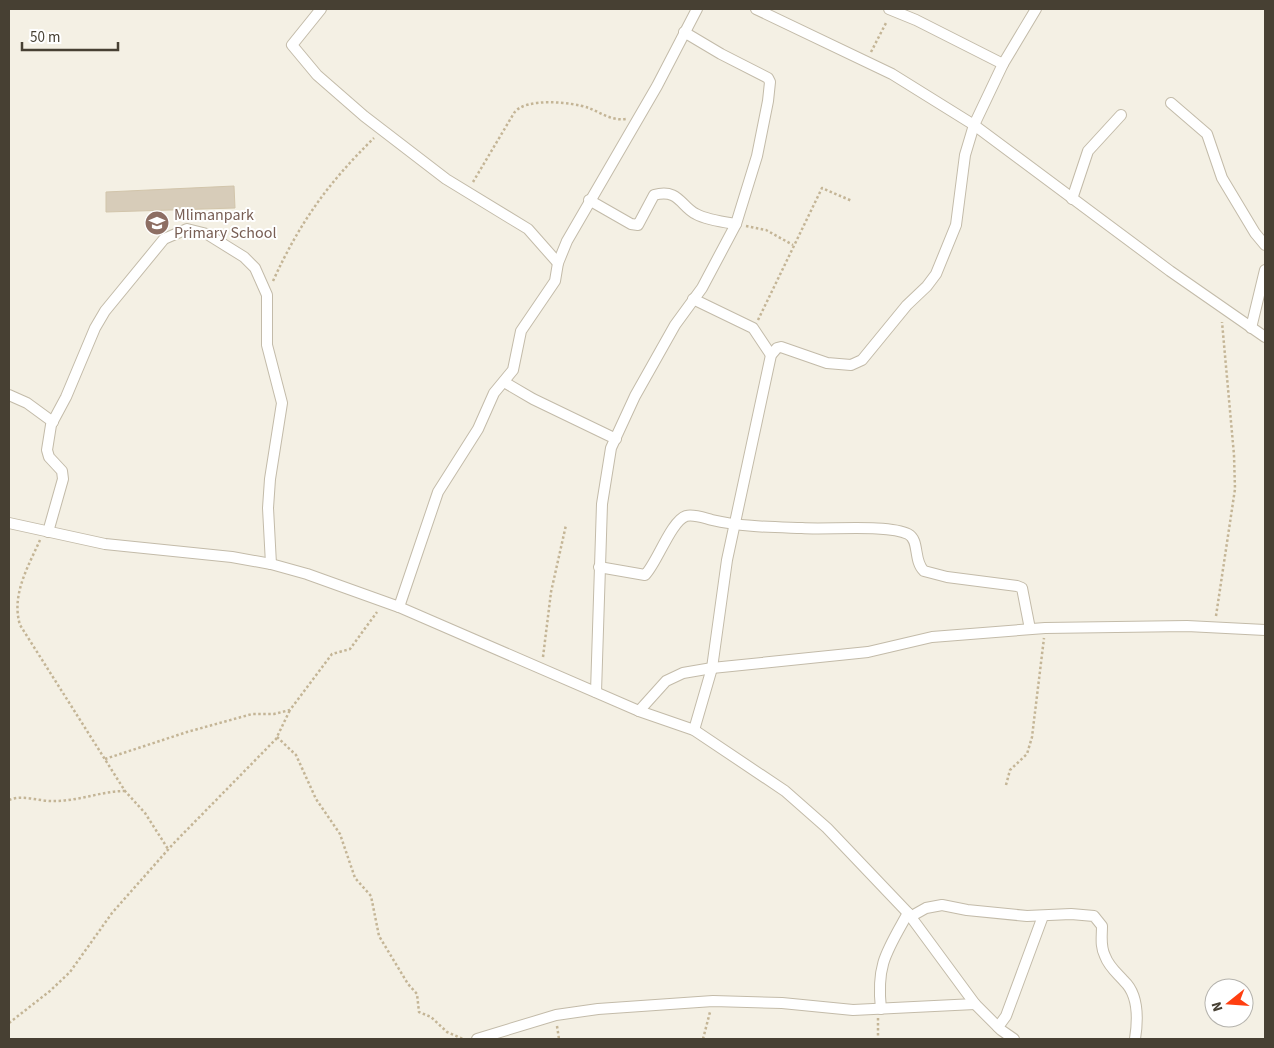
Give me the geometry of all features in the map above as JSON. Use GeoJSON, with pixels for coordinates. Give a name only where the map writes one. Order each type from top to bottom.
{"type":"FeatureCollection","features":[{"type":"Feature","properties":{"kind":"street"},"geometry":{"type":"LineString","coordinates":[[321,9],[293,43],[293,47],[317,75],[382,130],[446,179],[528,228],[558,263]]}},
{"type":"Feature","properties":{"kind":"street"},"geometry":{"type":"LineString","coordinates":[[399,607],[438,492],[478,429],[494,393],[504,382],[517,361],[521,331],[549,293],[558,272],[558,263],[567,240],[640,117],[697,9]]}},
{"type":"Feature","properties":{"kind":"street"},"geometry":{"type":"LineString","coordinates":[[756,9],[866,61],[974,125],[1222,308],[1265,337]]}},
{"type":"Feature","properties":{"kind":"street"},"geometry":{"type":"LineString","coordinates":[[694,730],[712,668],[727,560],[771,354],[780,347],[827,363],[843,366],[862,360],[907,305],[928,286],[936,274],[952,240],[956,225],[965,155],[974,125],[1003,64],[1036,9]]}},
{"type":"Feature","properties":{"kind":"street"},"geometry":{"type":"LineString","coordinates":[[891,10],[916,20],[1003,64]]}},
{"type":"Feature","properties":{"kind":"street"},"geometry":{"type":"LineString","coordinates":[[596,692],[599,567],[604,483],[611,448],[634,396],[675,325],[720,255],[736,224],[755,165],[770,82],[763,75],[721,54],[684,32]]}},
{"type":"Feature","properties":{"kind":"street"},"geometry":{"type":"LineString","coordinates":[[1171,103],[1207,134],[1222,178],[1255,233],[1265,245]]}},
{"type":"Feature","properties":{"kind":"street"},"geometry":{"type":"LineString","coordinates":[[1072,198],[1088,152],[1121,115]]}},
{"type":"Feature","properties":{"kind":"street"},"geometry":{"type":"LineString","coordinates":[[589,200],[632,224],[638,225],[654,194],[663,194],[680,199],[695,214],[736,224]]}},
{"type":"Feature","properties":{"kind":"street"},"geometry":{"type":"LineString","coordinates":[[46,531],[63,479],[62,471],[53,463],[46,450],[52,422],[102,317],[137,270],[164,239],[187,229],[207,234],[244,257],[255,268],[267,295],[267,345],[282,403],[270,479],[268,508],[271,564]]}},
{"type":"Feature","properties":{"kind":"street"},"geometry":{"type":"LineString","coordinates":[[1251,328],[1265,270]]}},
{"type":"Feature","properties":{"kind":"street"},"geometry":{"type":"LineString","coordinates":[[693,299],[753,328],[771,354]]}},
{"type":"Feature","properties":{"kind":"street"},"geometry":{"type":"LineString","coordinates":[[504,382],[534,399],[616,439]]}},
{"type":"Feature","properties":{"kind":"street"},"geometry":{"type":"LineString","coordinates":[[9,395],[27,403],[52,422]]}},
{"type":"Feature","properties":{"kind":"street"},"geometry":{"type":"LineString","coordinates":[[599,567],[645,575],[675,526],[685,516],[694,516],[735,525],[819,530],[861,528],[909,534],[913,540],[917,561],[924,571],[947,577],[1022,588],[1030,629]]}},
{"type":"Feature","properties":{"kind":"street"},"geometry":{"type":"LineString","coordinates":[[9,523],[105,544],[232,557],[271,564],[399,607],[639,711],[694,730],[808,809],[909,915],[975,1004],[998,1027],[1014,1039]]}},
{"type":"Feature","properties":{"kind":"street"},"geometry":{"type":"LineString","coordinates":[[639,711],[666,681],[683,673],[712,668],[868,652],[932,637],[1045,628],[1214,627],[1265,630]]}},
{"type":"Feature","properties":{"kind":"street"},"geometry":{"type":"LineString","coordinates":[[879,1009],[878,985],[884,959],[909,915],[926,908],[942,905],[967,910],[1043,916],[1071,914],[1094,916],[1100,921],[1104,956],[1116,974],[1130,988],[1134,999],[1137,1013],[1135,1039]]}},
{"type":"Feature","properties":{"kind":"street"},"geometry":{"type":"LineString","coordinates":[[998,1027],[1006,1016],[1043,916]]}},
{"type":"Feature","properties":{"kind":"street"},"geometry":{"type":"LineString","coordinates":[[477,1039],[556,1014],[598,1009],[713,1001],[782,1003],[836,1010],[975,1004]]}},
{"type":"Feature","properties":{"kind":"path"},"geometry":{"type":"LineString","coordinates":[[866,61],[891,10]]}},
{"type":"Feature","properties":{"kind":"path"},"geometry":{"type":"LineString","coordinates":[[467,192],[517,108],[526,103],[580,106],[617,120],[640,117]]}},
{"type":"Feature","properties":{"kind":"path"},"geometry":{"type":"LineString","coordinates":[[267,295],[295,234],[312,208],[332,183],[382,130]]}},
{"type":"Feature","properties":{"kind":"path"},"geometry":{"type":"LineString","coordinates":[[753,328],[770,299],[793,245],[807,221],[822,188],[852,201]]}},
{"type":"Feature","properties":{"kind":"path"},"geometry":{"type":"LineString","coordinates":[[736,224],[766,230],[793,245]]}},
{"type":"Feature","properties":{"kind":"path"},"geometry":{"type":"LineString","coordinates":[[1214,627],[1235,490],[1222,308]]}},
{"type":"Feature","properties":{"kind":"path"},"geometry":{"type":"LineString","coordinates":[[542,669],[551,592],[566,525]]}},
{"type":"Feature","properties":{"kind":"path"},"geometry":{"type":"LineString","coordinates":[[46,531],[21,584],[16,603],[17,616],[25,634],[45,662],[125,791],[145,813],[168,849]]}},
{"type":"Feature","properties":{"kind":"path"},"geometry":{"type":"LineString","coordinates":[[9,1024],[70,972],[112,913],[168,849],[199,814],[277,737],[290,710],[332,654],[350,649],[385,602]]}},
{"type":"Feature","properties":{"kind":"path"},"geometry":{"type":"LineString","coordinates":[[1006,785],[1010,770],[1027,754],[1032,737],[1043,661],[1045,628]]}},
{"type":"Feature","properties":{"kind":"path"},"geometry":{"type":"LineString","coordinates":[[105,759],[196,729],[252,714],[274,714],[290,710]]}},
{"type":"Feature","properties":{"kind":"path"},"geometry":{"type":"LineString","coordinates":[[277,737],[296,755],[316,799],[340,834],[354,874],[371,896],[378,936],[408,984],[417,994],[420,1012],[431,1017],[447,1032],[463,1039]]}},
{"type":"Feature","properties":{"kind":"path"},"geometry":{"type":"LineString","coordinates":[[9,800],[24,797],[36,801],[56,801],[125,791]]}},
{"type":"Feature","properties":{"kind":"path"},"geometry":{"type":"LineString","coordinates":[[703,1039],[713,1001]]}},
{"type":"Feature","properties":{"kind":"path"},"geometry":{"type":"LineString","coordinates":[[878,1039],[879,1009]]}},
{"type":"Feature","properties":{"kind":"building"},"geometry":{"type":"Polygon","coordinates":[[[234,186],[235,208],[106,212],[106,192],[234,186]]]}},
{"type":"Feature","properties":{"kind":"place","name":"Mlimanpark Primary School"},"geometry":{"type":"Point","coordinates":[157,223]}}]}
